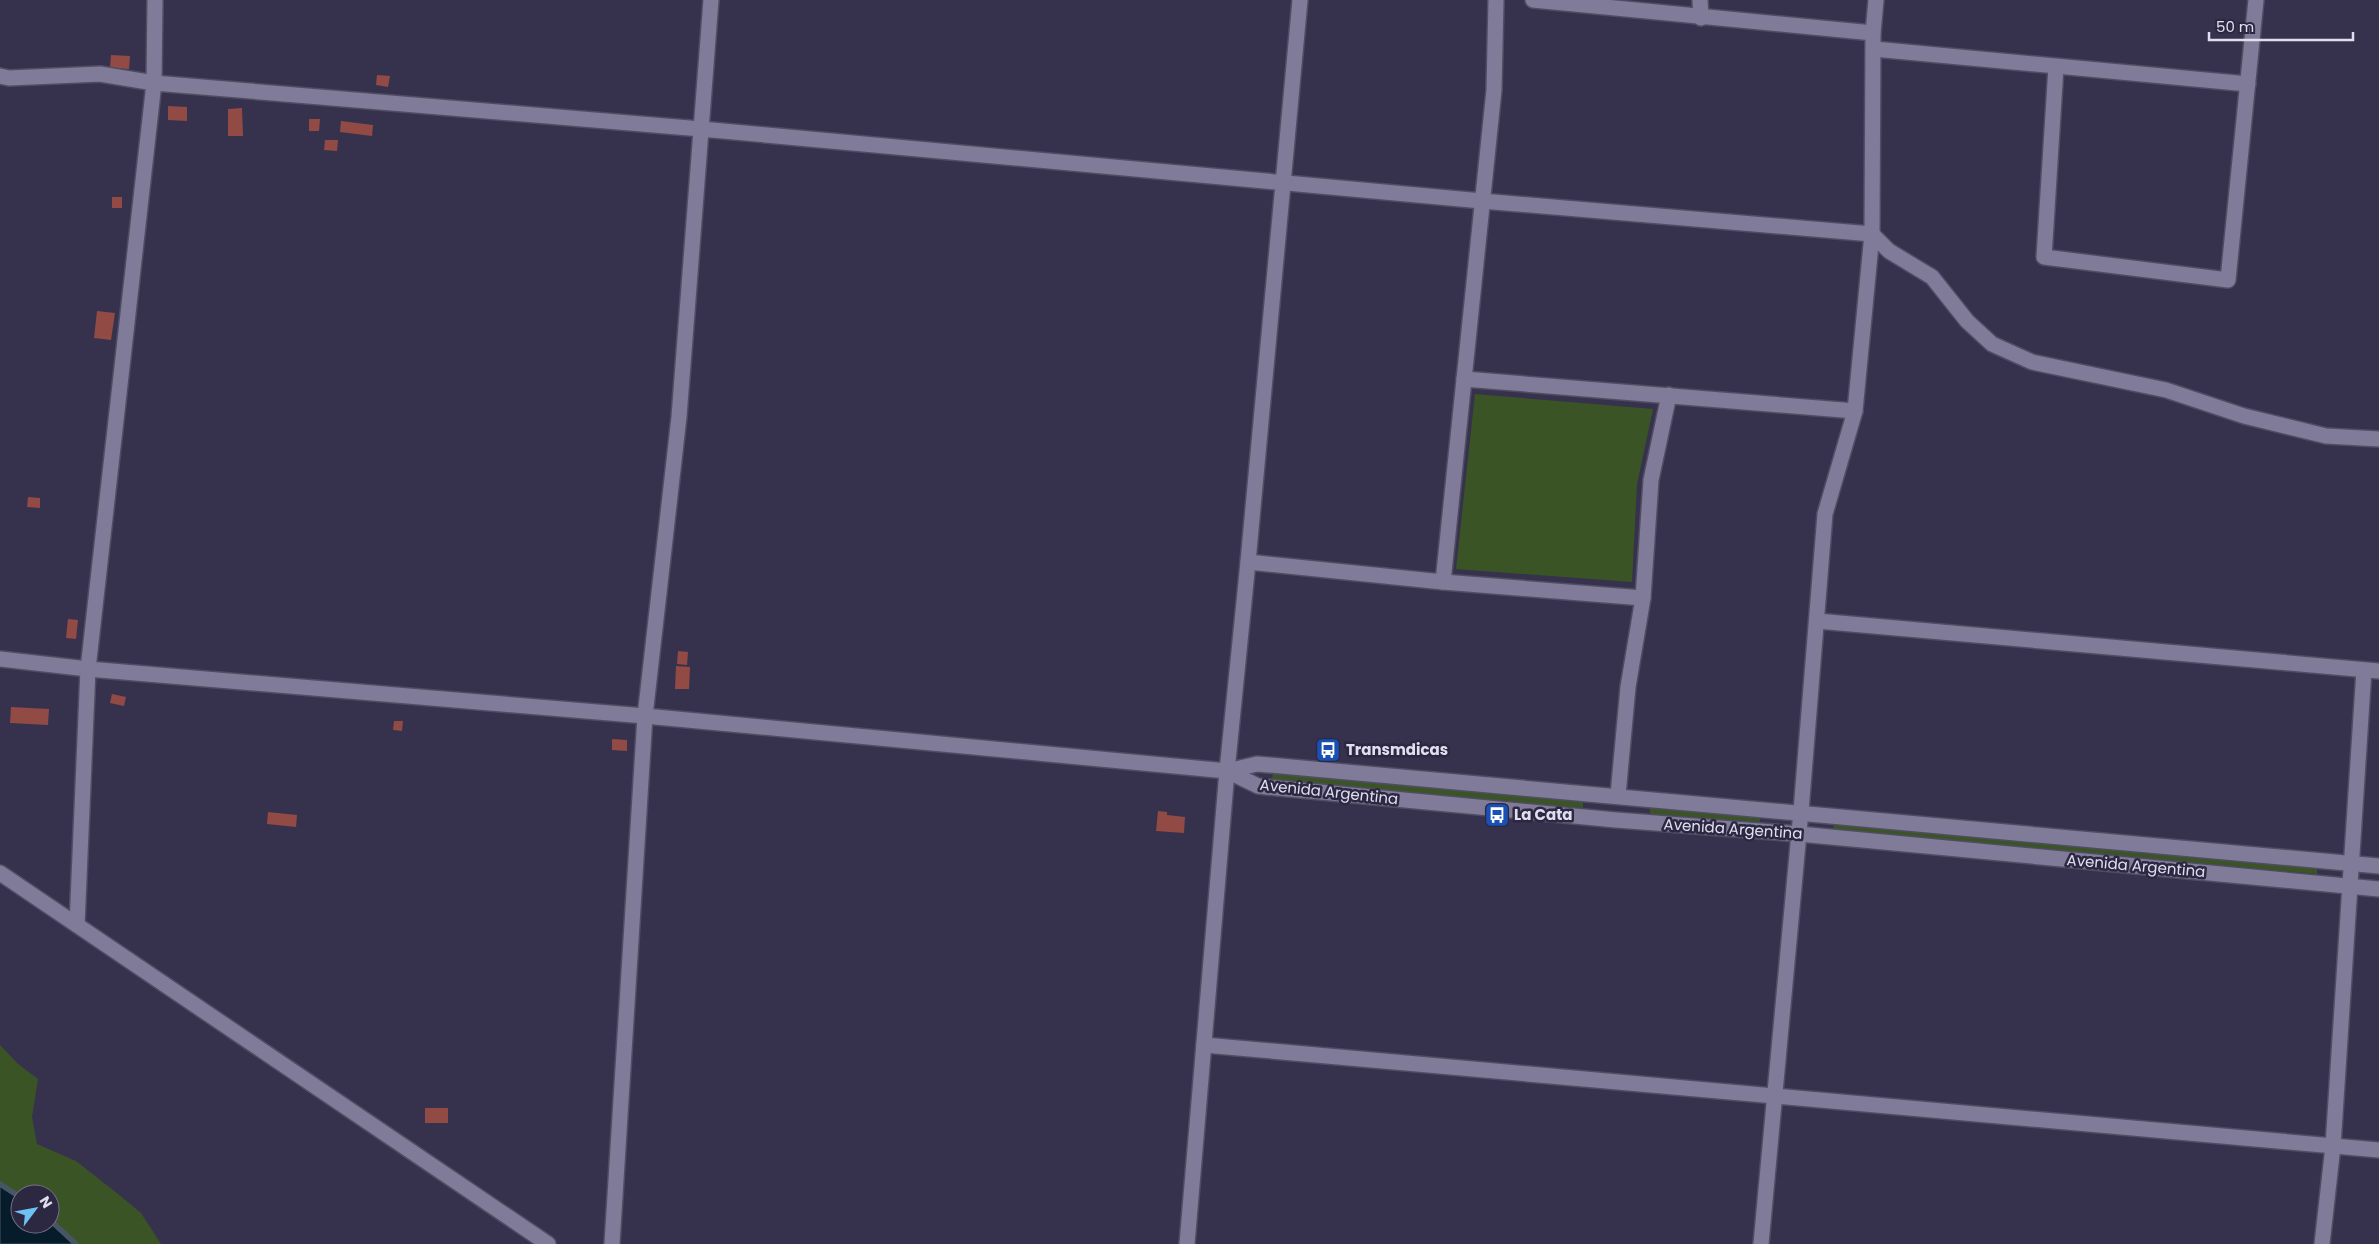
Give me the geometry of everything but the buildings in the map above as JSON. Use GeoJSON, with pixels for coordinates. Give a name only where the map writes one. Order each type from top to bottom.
{"type":"FeatureCollection","features":[{"type":"Feature","properties":{"kind":"street"},"geometry":{"type":"LineString","coordinates":[[77,925],[88,669],[154,83],[155,0]]}},
{"type":"Feature","properties":{"kind":"street"},"geometry":{"type":"LineString","coordinates":[[612,1244],[645,716],[678,417],[711,0]]}},
{"type":"Feature","properties":{"kind":"street"},"geometry":{"type":"LineString","coordinates":[[1187,1244],[1227,771],[1300,0]]}},
{"type":"Feature","properties":{"kind":"street"},"geometry":{"type":"LineString","coordinates":[[1443,582],[1494,90],[1496,0]]}},
{"type":"Feature","properties":{"kind":"street"},"geometry":{"type":"LineString","coordinates":[[1533,0],[1700,18],[1873,32]]}},
{"type":"Feature","properties":{"kind":"street"},"geometry":{"type":"LineString","coordinates":[[1700,0],[1700,18]]}},
{"type":"Feature","properties":{"kind":"street"},"geometry":{"type":"LineString","coordinates":[[1762,1244],[1801,811],[1824,514],[1855,411],[1872,234],[1873,32],[1876,0]]}},
{"type":"Feature","properties":{"kind":"street"},"geometry":{"type":"LineString","coordinates":[[2056,67],[2044,257],[2228,280],[2256,0]]}},
{"type":"Feature","properties":{"kind":"street"},"geometry":{"type":"LineString","coordinates":[[1874,49],[2248,84]]}},
{"type":"Feature","properties":{"kind":"street"},"geometry":{"type":"LineString","coordinates":[[3,79],[100,74],[154,83],[701,129],[1482,201],[1872,234],[1889,251],[1932,277],[1967,321],[1992,344],[2032,362],[2166,390],[2244,416],[2326,436],[2379,440]]}},
{"type":"Feature","properties":{"kind":"street"},"geometry":{"type":"LineString","coordinates":[[1464,379],[1855,411]]}},
{"type":"Feature","properties":{"kind":"street"},"geometry":{"type":"LineString","coordinates":[[1618,795],[1628,688],[1643,598],[1651,480],[1669,396]]}},
{"type":"Feature","properties":{"kind":"street"},"geometry":{"type":"LineString","coordinates":[[1248,562],[1443,582],[1643,598]]}},
{"type":"Feature","properties":{"kind":"street"},"geometry":{"type":"LineString","coordinates":[[1817,621],[2372,670],[2351,863],[2334,1146],[2322,1244]]}},
{"type":"Feature","properties":{"kind":"street"},"geometry":{"type":"LineString","coordinates":[[0,659],[88,669],[645,716],[1227,771]]}},
{"type":"Feature","properties":{"kind":"street","name":"Avenida Argentina"},"geometry":{"type":"LineString","coordinates":[[1227,771],[1257,764],[1801,811],[2379,866]]}},
{"type":"Feature","properties":{"kind":"street","name":"Avenida Argentina"},"geometry":{"type":"LineString","coordinates":[[1227,771],[1258,786],[1267,788],[1607,819],[1799,834],[2379,889]]}},
{"type":"Feature","properties":{"kind":"street"},"geometry":{"type":"LineString","coordinates":[[0,873],[548,1244]]}},
{"type":"Feature","properties":{"kind":"street"},"geometry":{"type":"LineString","coordinates":[[1204,1045],[2379,1150]]}},
{"type":"Feature","properties":{"kind":"green space"},"geometry":{"type":"Polygon","coordinates":[[[1475,394],[1653,409],[1637,484],[1632,582],[1456,569],[1475,394]]]}},
{"type":"Feature","properties":{"kind":"green space"},"geometry":{"type":"Polygon","coordinates":[[[1273,772],[1583,801],[1583,808],[1272,780],[1273,772]]]}},
{"type":"Feature","properties":{"kind":"green space"},"geometry":{"type":"Polygon","coordinates":[[[1650,806],[1760,815],[1760,822],[1650,814],[1650,806]]]}},
{"type":"Feature","properties":{"kind":"green space"},"geometry":{"type":"Polygon","coordinates":[[[1834,822],[2317,867],[2317,874],[1833,829],[1834,822]]]}},
{"type":"Feature","properties":{"kind":"green space"},"geometry":{"type":"Polygon","coordinates":[[[0,1045],[18,1064],[38,1079],[32,1117],[37,1144],[76,1161],[118,1194],[141,1213],[161,1244],[76,1244],[60,1229],[60,1184],[10,1184],[10,1190],[0,1184],[0,1045]]]}},
{"type":"Feature","properties":{"kind":"water"},"geometry":{"type":"Polygon","coordinates":[[[0,1184],[10,1190],[10,1234],[60,1234],[60,1229],[76,1244],[0,1244],[0,1184]]]}},
{"type":"Feature","properties":{"kind":"waterway"},"geometry":{"type":"LineString","coordinates":[[0,1184],[10,1190]]}},
{"type":"Feature","properties":{"kind":"waterway"},"geometry":{"type":"LineString","coordinates":[[60,1229],[76,1244]]}},
{"type":"Feature","properties":{"kind":"place","name":"Transmdicas"},"geometry":{"type":"Point","coordinates":[1328,750]}},
{"type":"Feature","properties":{"kind":"place","name":"La Cata"},"geometry":{"type":"Point","coordinates":[1497,815]}}]}
